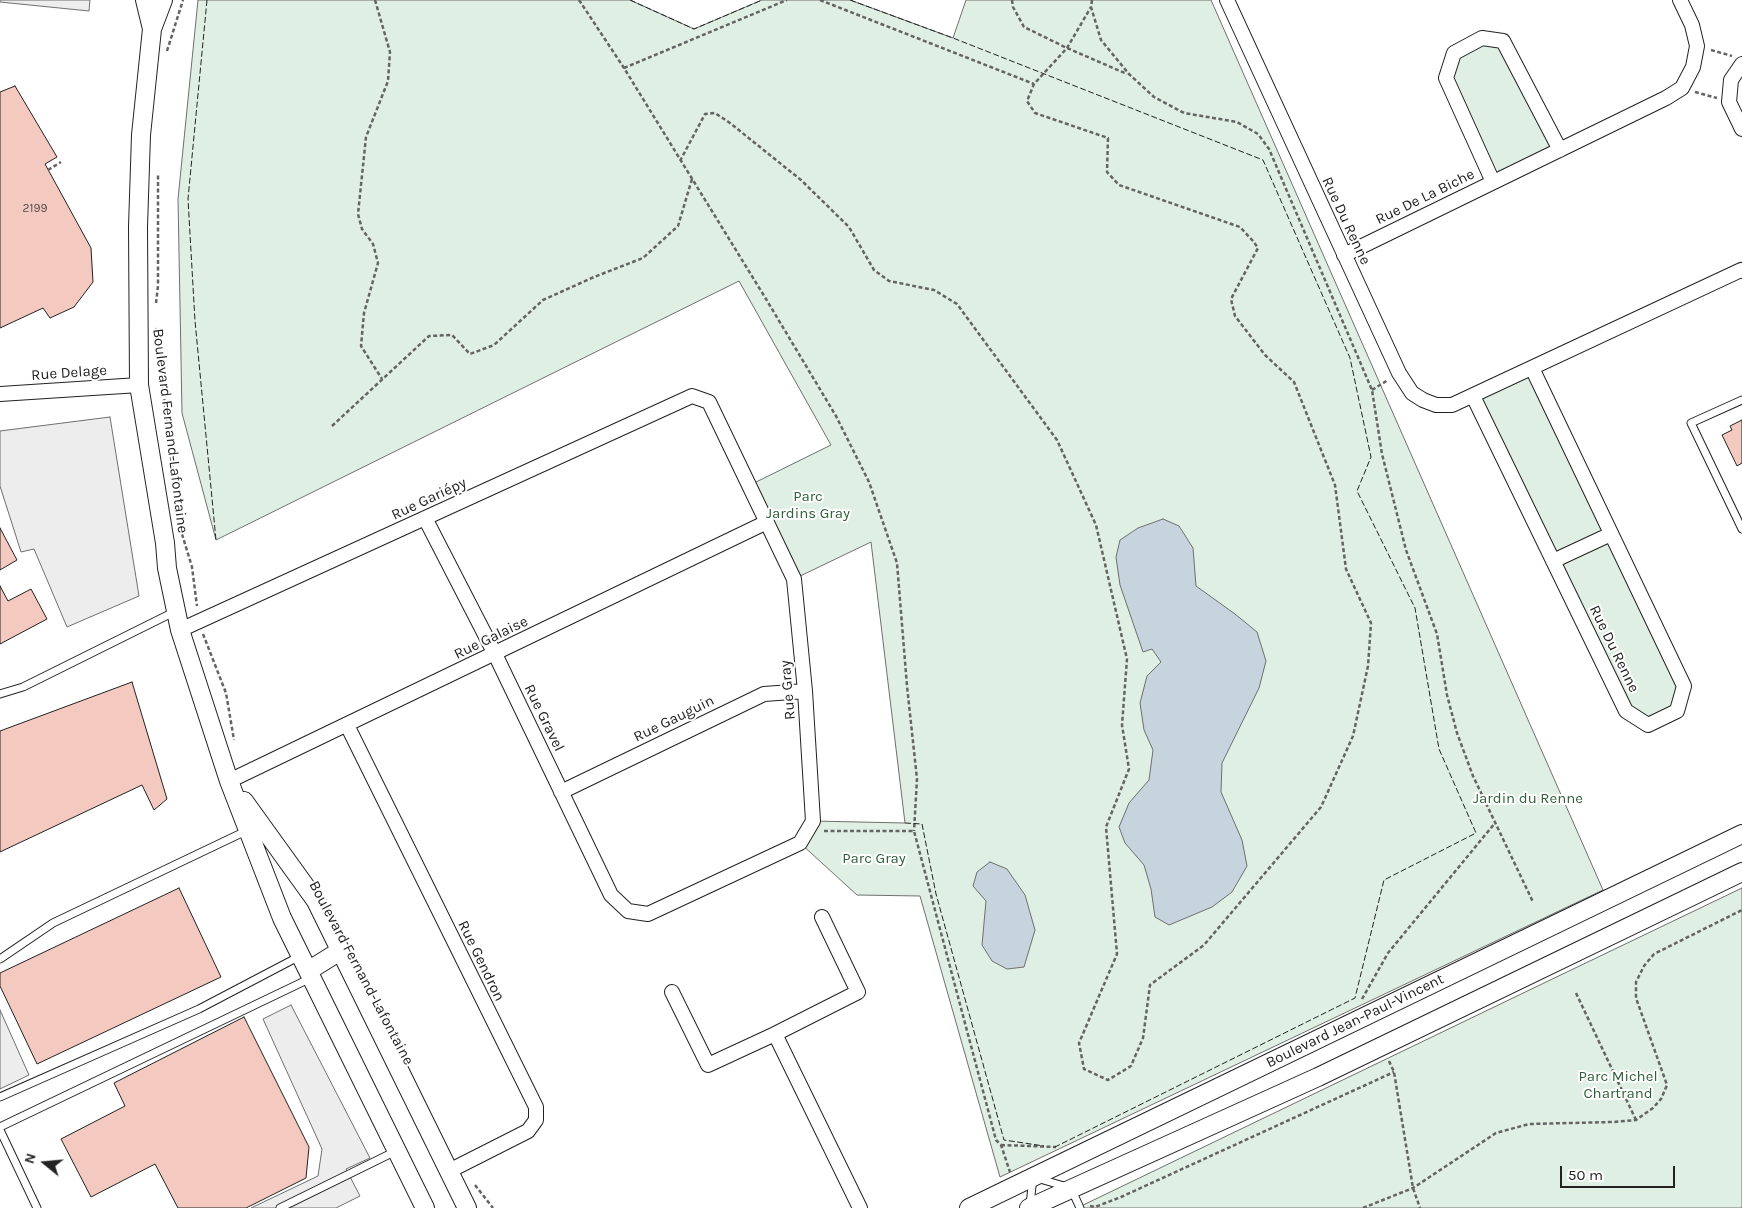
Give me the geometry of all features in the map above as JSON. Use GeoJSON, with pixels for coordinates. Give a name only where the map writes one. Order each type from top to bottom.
{"type":"FeatureCollection","features":[{"type":"Feature","properties":{"kind":"street","name":"Boulevard Fernand-Lafontaine"},"geometry":{"type":"LineString","coordinates":[[146,0],[152,29]]}},
{"type":"Feature","properties":{"kind":"street","name":"Boulevard Fernand-Lafontaine"},"geometry":{"type":"LineString","coordinates":[[163,0],[152,29],[140,144],[138,227],[139,385],[165,543],[167,568],[180,630],[229,781],[282,918],[426,1208]]}},
{"type":"Feature","properties":{"kind":"street","name":"Rue Du Renne"},"geometry":{"type":"LineString","coordinates":[[1227,0],[1399,373],[1412,393],[1430,402],[1452,405],[1742,271]]}},
{"type":"Feature","properties":{"kind":"street"},"geometry":{"type":"LineString","coordinates":[[1680,0],[1692,25],[1698,46],[1693,66],[1682,88]]}},
{"type":"Feature","properties":{"kind":"street","name":"Rue De La Biche"},"geometry":{"type":"LineString","coordinates":[[1493,182],[1446,78],[1454,53],[1482,38],[1504,41],[1560,150]]}},
{"type":"Feature","properties":{"kind":"street"},"geometry":{"type":"LineString","coordinates":[[1738,60],[1730,80],[1729,102],[1742,129]]}},
{"type":"Feature","properties":{"kind":"street","name":"Rue De La Biche"},"geometry":{"type":"LineString","coordinates":[[1344,254],[1666,98],[1682,88]]}},
{"type":"Feature","properties":{"kind":"street","name":"Rue Du Renne"},"geometry":{"type":"LineString","coordinates":[[1473,396],[1626,711],[1648,725],[1670,715],[1677,711],[1684,686],[1532,368]]}},
{"type":"Feature","properties":{"kind":"street","name":"Rue Delage"},"geometry":{"type":"LineString","coordinates":[[0,394],[139,385]]}},
{"type":"Feature","properties":{"kind":"street","name":"Rue Gariépy"},"geometry":{"type":"LineString","coordinates":[[180,630],[692,396]]}},
{"type":"Feature","properties":{"kind":"street","name":"Rue Gray"},"geometry":{"type":"LineString","coordinates":[[692,396],[709,402],[794,579],[806,691],[813,821],[808,831]]}},
{"type":"Feature","properties":{"kind":"street","name":"Rue Gravel"},"geometry":{"type":"LineString","coordinates":[[425,518],[495,654],[612,895],[628,911],[648,914],[800,843],[808,831]]}},
{"type":"Feature","properties":{"kind":"street","name":"Rue Galaise"},"geometry":{"type":"LineString","coordinates":[[229,781],[768,522]]}},
{"type":"Feature","properties":{"kind":"street"},"geometry":{"type":"LineString","coordinates":[[1553,562],[1611,534]]}},
{"type":"Feature","properties":{"kind":"street","name":"Rue Gauguin"},"geometry":{"type":"LineString","coordinates":[[562,792],[764,694],[806,691]]}},
{"type":"Feature","properties":{"kind":"street","name":"Rue Gendron"},"geometry":{"type":"LineString","coordinates":[[347,725],[536,1107],[536,1120],[528,1131],[454,1168]]}},
{"type":"Feature","properties":{"kind":"street","name":"Boulevard Fernand-Lafontaine"},"geometry":{"type":"LineString","coordinates":[[229,781],[316,901],[340,951],[454,1168],[467,1208]]}},
{"type":"Feature","properties":{"kind":"street","name":"Boulevard Jean-Paul-Vincent"},"geometry":{"type":"LineString","coordinates":[[969,1208],[1742,834]]}},
{"type":"Feature","properties":{"kind":"street"},"geometry":{"type":"LineString","coordinates":[[1030,1208],[1076,1200],[1318,1076],[1742,872]]}},
{"type":"Feature","properties":{"kind":"street"},"geometry":{"type":"LineString","coordinates":[[672,992],[708,1065],[775,1034],[858,992],[822,917]]}},
{"type":"Feature","properties":{"kind":"street","name":"Boulevard Fernand-Lafontaine"},"geometry":{"type":"LineString","coordinates":[[307,968],[340,951]]}},
{"type":"Feature","properties":{"kind":"street"},"geometry":{"type":"LineString","coordinates":[[775,1034],[860,1208]]}},
{"type":"Feature","properties":{"kind":"lane"},"geometry":{"type":"LineString","coordinates":[[1742,400],[1691,423],[1742,529]]}},
{"type":"Feature","properties":{"kind":"lane"},"geometry":{"type":"LineString","coordinates":[[0,694],[23,687],[176,611]]}},
{"type":"Feature","properties":{"kind":"lane"},"geometry":{"type":"LineString","coordinates":[[0,959],[53,923],[248,830]]}},
{"type":"Feature","properties":{"kind":"lane"},"geometry":{"type":"LineString","coordinates":[[0,1097],[199,1009],[307,968]]}},
{"type":"Feature","properties":{"kind":"lane"},"geometry":{"type":"LineString","coordinates":[[37,1208],[0,1129],[307,968]]}},
{"type":"Feature","properties":{"kind":"lane"},"geometry":{"type":"LineString","coordinates":[[280,1208],[397,1150]]}},
{"type":"Feature","properties":{"kind":"lane"},"geometry":{"type":"LineString","coordinates":[[1030,1208],[1033,1177],[1076,1200]]}},
{"type":"Feature","properties":{"kind":"path"},"geometry":{"type":"LineString","coordinates":[[166,57],[183,0]]}},
{"type":"Feature","properties":{"kind":"path"},"geometry":{"type":"LineString","coordinates":[[376,0],[390,52],[388,81],[366,137],[358,214],[362,229],[373,244],[378,262],[364,313],[361,346],[382,379]]}},
{"type":"Feature","properties":{"kind":"path"},"geometry":{"type":"LineString","coordinates":[[580,0],[624,68],[836,416],[868,482],[898,563],[916,779],[914,831],[996,1140],[1001,1145],[1011,1175]]}},
{"type":"Feature","properties":{"kind":"path"},"geometry":{"type":"LineString","coordinates":[[624,68],[787,0]]}},
{"type":"Feature","properties":{"kind":"path"},"geometry":{"type":"LineString","coordinates":[[820,0],[1034,84]]}},
{"type":"Feature","properties":{"kind":"path"},"geometry":{"type":"LineString","coordinates":[[1012,0],[1013,7],[1024,27],[1067,48],[1129,74]]}},
{"type":"Feature","properties":{"kind":"path"},"geometry":{"type":"LineString","coordinates":[[680,161],[705,114],[715,113],[730,122],[801,180],[849,227],[874,270],[889,281],[934,290],[957,304],[1057,440],[1096,525],[1127,659],[1122,725],[1129,769],[1106,827],[1116,954],[1079,1043],[1084,1069],[1108,1080],[1131,1066],[1143,1038],[1150,985],[1204,945],[1322,807],[1353,736],[1368,666],[1371,624],[1346,569],[1335,485],[1294,382],[1265,356],[1235,316],[1232,299],[1258,248],[1253,240],[1240,227],[1119,185],[1107,172],[1108,138],[1035,113],[1027,101],[1034,84],[1067,48],[1092,0]]}},
{"type":"Feature","properties":{"kind":"path"},"geometry":{"type":"LineString","coordinates":[[1090,7],[1101,40],[1129,74],[1154,97],[1184,113],[1238,122],[1258,134],[1269,149],[1372,390],[1382,454],[1406,550],[1437,634],[1447,695],[1457,733],[1473,776],[1532,902]]}},
{"type":"Feature","properties":{"kind":"path"},"geometry":{"type":"LineString","coordinates":[[1698,46],[1738,60]]}},
{"type":"Feature","properties":{"kind":"path"},"geometry":{"type":"LineString","coordinates":[[1682,88],[1729,102]]}},
{"type":"Feature","properties":{"kind":"path"},"geometry":{"type":"LineString","coordinates":[[48,170],[61,162]]}},
{"type":"Feature","properties":{"kind":"path"},"geometry":{"type":"LineString","coordinates":[[156,305],[158,286],[158,166]]}},
{"type":"Feature","properties":{"kind":"path"},"geometry":{"type":"LineString","coordinates":[[332,426],[429,336],[452,335],[470,354],[494,345],[544,300],[594,276],[642,258],[678,226],[692,180]]}},
{"type":"Feature","properties":{"kind":"path","name":"Boulevard Fernand-Lafontaine"},"geometry":{"type":"LineString","coordinates":[[156,324],[161,384],[175,498]]}},
{"type":"Feature","properties":{"kind":"path","name":"Boulevard Fernand-Lafontaine"},"geometry":{"type":"LineString","coordinates":[[179,526],[192,567],[198,623],[226,693],[235,743]]}},
{"type":"Feature","properties":{"kind":"path"},"geometry":{"type":"LineString","coordinates":[[1360,1001],[1388,953],[1495,823]]}},
{"type":"Feature","properties":{"kind":"path"},"geometry":{"type":"LineString","coordinates":[[808,831],[914,831]]}},
{"type":"Feature","properties":{"kind":"path"},"geometry":{"type":"LineString","coordinates":[[1362,1208],[1413,1188],[1496,1133],[1529,1124],[1636,1120],[1653,1108],[1661,1099],[1667,1085],[1636,998],[1636,982],[1644,966],[1654,954],[1742,910]]}},
{"type":"Feature","properties":{"kind":"path"},"geometry":{"type":"LineString","coordinates":[[1576,993],[1636,1120]]}},
{"type":"Feature","properties":{"kind":"path"},"geometry":{"type":"LineString","coordinates":[[1076,1200],[1095,1207],[1103,1206],[1394,1072],[1413,1188],[1420,1208]]}},
{"type":"Feature","properties":{"kind":"path"},"geometry":{"type":"LineString","coordinates":[[1001,1145],[1062,1147]]}},
{"type":"Feature","properties":{"kind":"path"},"geometry":{"type":"LineString","coordinates":[[454,1168],[493,1208]]}},
{"type":"Feature","properties":{"kind":"green space"},"geometry":{"type":"Polygon","coordinates":[[[198,0],[630,0],[694,29],[762,0],[850,0],[953,38],[966,0],[1211,0],[1603,890],[1000,1177],[920,896],[857,895],[800,843],[813,821],[905,823],[871,542],[794,579],[750,485],[831,445],[739,281],[216,540],[182,413],[178,199],[198,0]]]}},
{"type":"Feature","properties":{"kind":"green space"},"geometry":{"type":"Polygon","coordinates":[[[1482,38],[1503,41],[1560,150],[1493,182],[1446,78],[1454,53],[1482,38]]]}},
{"type":"Feature","properties":{"kind":"green space"},"geometry":{"type":"Polygon","coordinates":[[[1532,368],[1684,686],[1677,711],[1648,725],[1626,711],[1473,396],[1532,368]]]}},
{"type":"Feature","properties":{"kind":"green space","name":"Parc Michel Chartrand"},"geometry":{"type":"Polygon","coordinates":[[[1742,888],[1742,1208],[1077,1208],[1544,983],[1742,888]]]}},
{"type":"Feature","properties":{"kind":"shaded area"},"geometry":{"type":"Polygon","coordinates":[[[0,0],[90,0],[89,11],[0,2],[0,0]]]}},
{"type":"Feature","properties":{"kind":"shaded area"},"geometry":{"type":"Polygon","coordinates":[[[110,417],[139,596],[67,627],[34,549],[21,552],[0,486],[0,431],[110,417]]]}},
{"type":"Feature","properties":{"kind":"shaded area"},"geometry":{"type":"Polygon","coordinates":[[[1163,519],[1179,526],[1193,548],[1196,586],[1257,632],[1266,661],[1259,688],[1222,763],[1221,792],[1242,840],[1247,866],[1232,892],[1212,907],[1169,925],[1155,917],[1151,889],[1144,865],[1125,843],[1119,827],[1129,803],[1149,780],[1153,750],[1144,730],[1140,703],[1147,676],[1161,662],[1152,649],[1143,652],[1120,585],[1116,557],[1120,540],[1138,528],[1163,519]]]}},
{"type":"Feature","properties":{"kind":"shaded area"},"geometry":{"type":"Polygon","coordinates":[[[990,862],[1007,869],[1025,895],[1035,930],[1024,967],[1007,969],[992,961],[982,945],[986,901],[973,886],[977,872],[990,862]]]}},
{"type":"Feature","properties":{"kind":"shaded area"},"geometry":{"type":"Polygon","coordinates":[[[291,1005],[370,1158],[346,1169],[360,1196],[336,1208],[251,1208],[318,1176],[322,1149],[263,1019],[291,1005]]]}},
{"type":"Feature","properties":{"kind":"shaded area"},"geometry":{"type":"Polygon","coordinates":[[[0,1010],[29,1075],[0,1089],[0,1010]]]}},
{"type":"Feature","properties":{"kind":"building"},"geometry":{"type":"Polygon","coordinates":[[[15,86],[57,157],[45,164],[91,248],[93,282],[74,307],[50,318],[43,308],[0,328],[0,92],[15,86]]]}},
{"type":"Feature","properties":{"kind":"building"},"geometry":{"type":"Polygon","coordinates":[[[1742,420],[1742,463],[1737,466],[1722,435],[1732,430],[1730,426],[1742,420]]]}},
{"type":"Feature","properties":{"kind":"building"},"geometry":{"type":"Polygon","coordinates":[[[0,528],[17,560],[0,570],[0,528]]]}},
{"type":"Feature","properties":{"kind":"building"},"geometry":{"type":"Polygon","coordinates":[[[0,586],[8,601],[31,589],[47,619],[0,644],[0,586]]]}},
{"type":"Feature","properties":{"kind":"building"},"geometry":{"type":"Polygon","coordinates":[[[132,682],[167,799],[154,810],[142,785],[0,852],[0,731],[132,682]]]}},
{"type":"Feature","properties":{"kind":"building"},"geometry":{"type":"Polygon","coordinates":[[[179,888],[221,977],[37,1064],[0,986],[0,973],[179,888]]]}},
{"type":"Feature","properties":{"kind":"building"},"geometry":{"type":"Polygon","coordinates":[[[244,1017],[309,1147],[306,1178],[246,1208],[178,1208],[155,1164],[91,1197],[61,1139],[125,1106],[114,1083],[244,1017]]]}},
{"type":"Feature","properties":{"kind":"fence"},"geometry":{"type":"LineString","coordinates":[[207,0],[188,199],[195,321],[216,540]]}},
{"type":"Feature","properties":{"kind":"fence"},"geometry":{"type":"LineString","coordinates":[[630,0],[694,29],[762,0]]}},
{"type":"Feature","properties":{"kind":"fence"},"geometry":{"type":"LineString","coordinates":[[850,0],[953,38],[1263,160],[1350,358],[1371,457],[1357,491],[1415,608],[1439,749],[1476,833],[1384,880],[1355,998],[1053,1148]]}},
{"type":"Feature","properties":{"kind":"fence"},"geometry":{"type":"LineString","coordinates":[[905,823],[922,824],[936,894],[1004,1140],[1044,1146]]}},
{"type":"Feature","properties":{"kind":"park label","name":"Parc Jardins Gray"},"geometry":{"type":"Point","coordinates":[808,506]}},
{"type":"Feature","properties":{"kind":"park label","name":"Jardin du Renne"},"geometry":{"type":"Point","coordinates":[1528,799]}},
{"type":"Feature","properties":{"kind":"park label","name":"Parc Gray"},"geometry":{"type":"Point","coordinates":[874,859]}}]}
